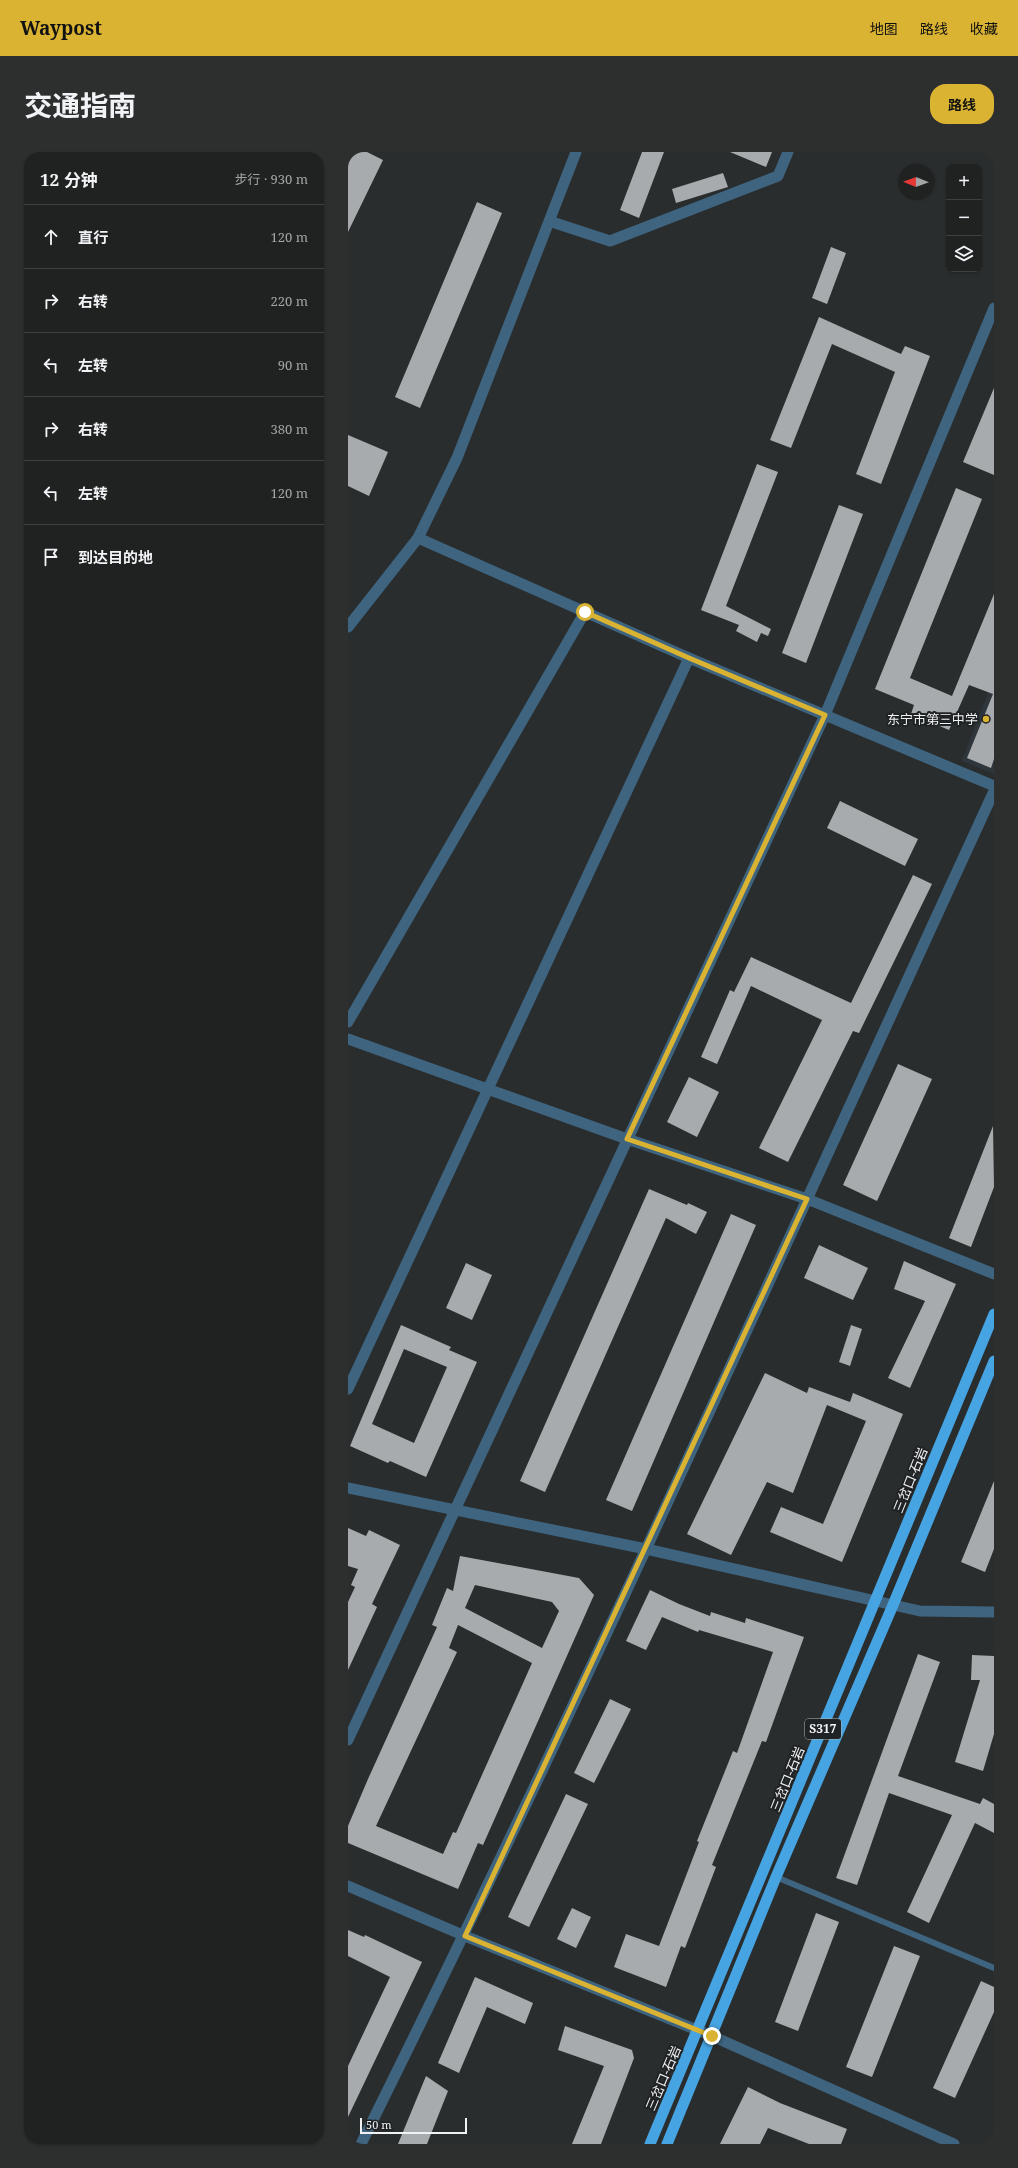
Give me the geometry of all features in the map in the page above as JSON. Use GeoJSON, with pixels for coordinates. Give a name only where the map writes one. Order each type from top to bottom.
{"type":"FeatureCollection","features":[{"type":"Feature","properties":{"kind":"highway","name":"三岔口-石岩"},"geometry":{"type":"LineString","coordinates":[[650,2144],[994,1314]]}},
{"type":"Feature","properties":{"kind":"highway","name":"S317"},"geometry":{"type":"LineString","coordinates":[[667,2144],[776,1877],[893,1605],[994,1361]]}},
{"type":"Feature","properties":{"kind":"street"},"geometry":{"type":"LineString","coordinates":[[348,627],[418,538],[457,458],[576,152]]}},
{"type":"Feature","properties":{"kind":"street"},"geometry":{"type":"LineString","coordinates":[[549,221],[610,241],[778,176],[788,152]]}},
{"type":"Feature","properties":{"kind":"street"},"geometry":{"type":"LineString","coordinates":[[348,1740],[454,1508],[825,715],[994,308]]}},
{"type":"Feature","properties":{"kind":"street"},"geometry":{"type":"LineString","coordinates":[[418,538],[689,658],[994,786]]}},
{"type":"Feature","properties":{"kind":"street"},"geometry":{"type":"LineString","coordinates":[[348,1022],[585,612]]}},
{"type":"Feature","properties":{"kind":"street"},"geometry":{"type":"LineString","coordinates":[[348,1389],[489,1090],[689,658]]}},
{"type":"Feature","properties":{"kind":"street"},"geometry":{"type":"LineString","coordinates":[[361,2144],[465,1936],[646,1549],[994,791]]}},
{"type":"Feature","properties":{"kind":"street"},"geometry":{"type":"LineString","coordinates":[[348,1039],[627,1139],[807,1199],[994,1274]]}},
{"type":"Feature","properties":{"kind":"street"},"geometry":{"type":"LineString","coordinates":[[348,1488],[454,1508],[646,1549],[920,1611],[994,1612]]}},
{"type":"Feature","properties":{"kind":"street"},"geometry":{"type":"LineString","coordinates":[[348,1886],[465,1936],[698,2030],[954,2144]]}},
{"type":"Feature","properties":{"kind":"lane"},"geometry":{"type":"LineString","coordinates":[[776,1877],[994,1968]]}},
{"type":"Feature","properties":{"kind":"shaded area","name":"东宁市第三中学"},"geometry":{"type":"Polygon","coordinates":[[[994,677],[994,774],[962,761],[994,677]]]}},
{"type":"Feature","properties":{"kind":"building"},"geometry":{"type":"Polygon","coordinates":[[[351,152],[367,152],[383,160],[348,232],[348,159],[351,152]]]}},
{"type":"Feature","properties":{"kind":"building"},"geometry":{"type":"Polygon","coordinates":[[[642,152],[664,152],[639,218],[620,210],[642,152]]]}},
{"type":"Feature","properties":{"kind":"building"},"geometry":{"type":"Polygon","coordinates":[[[730,152],[772,152],[766,167],[730,152]]]}},
{"type":"Feature","properties":{"kind":"building"},"geometry":{"type":"Polygon","coordinates":[[[723,173],[728,187],[676,203],[672,189],[723,173]]]}},
{"type":"Feature","properties":{"kind":"building"},"geometry":{"type":"Polygon","coordinates":[[[477,202],[502,213],[420,408],[395,397],[477,202]]]}},
{"type":"Feature","properties":{"kind":"building"},"geometry":{"type":"Polygon","coordinates":[[[831,247],[846,253],[827,304],[812,298],[831,247]]]}},
{"type":"Feature","properties":{"kind":"building"},"geometry":{"type":"Polygon","coordinates":[[[819,317],[901,354],[905,346],[930,356],[881,484],[856,474],[895,372],[832,344],[791,448],[770,440],[819,317]]]}},
{"type":"Feature","properties":{"kind":"building"},"geometry":{"type":"Polygon","coordinates":[[[994,388],[994,475],[963,462],[994,388]]]}},
{"type":"Feature","properties":{"kind":"building"},"geometry":{"type":"Polygon","coordinates":[[[348,435],[388,452],[369,496],[348,486],[348,435]]]}},
{"type":"Feature","properties":{"kind":"building"},"geometry":{"type":"Polygon","coordinates":[[[757,464],[778,472],[726,606],[771,629],[768,636],[761,633],[757,642],[736,631],[739,625],[701,610],[757,464]]]}},
{"type":"Feature","properties":{"kind":"building"},"geometry":{"type":"Polygon","coordinates":[[[956,488],[982,499],[910,678],[952,696],[994,594],[994,759],[991,768],[967,758],[993,694],[969,685],[949,730],[911,714],[914,705],[875,689],[956,488]]]}},
{"type":"Feature","properties":{"kind":"building"},"geometry":{"type":"Polygon","coordinates":[[[839,505],[863,514],[806,663],[782,653],[839,505]]]}},
{"type":"Feature","properties":{"kind":"building"},"geometry":{"type":"Polygon","coordinates":[[[840,801],[918,839],[905,866],[827,828],[840,801]]]}},
{"type":"Feature","properties":{"kind":"building"},"geometry":{"type":"Polygon","coordinates":[[[913,875],[932,884],[859,1033],[853,1031],[788,1162],[759,1148],[822,1020],[751,986],[717,1064],[701,1057],[730,990],[734,992],[751,957],[851,1003],[913,875]]]}},
{"type":"Feature","properties":{"kind":"building"},"geometry":{"type":"Polygon","coordinates":[[[898,1064],[932,1079],[877,1201],[843,1185],[898,1064]]]}},
{"type":"Feature","properties":{"kind":"building"},"geometry":{"type":"Polygon","coordinates":[[[689,1077],[719,1092],[697,1137],[667,1122],[689,1077]]]}},
{"type":"Feature","properties":{"kind":"building"},"geometry":{"type":"Polygon","coordinates":[[[993,1126],[994,1187],[971,1247],[949,1238],[993,1126]]]}},
{"type":"Feature","properties":{"kind":"building"},"geometry":{"type":"Polygon","coordinates":[[[649,1189],[687,1205],[688,1203],[707,1212],[696,1234],[666,1218],[545,1492],[520,1481],[649,1189]]]}},
{"type":"Feature","properties":{"kind":"building"},"geometry":{"type":"Polygon","coordinates":[[[731,1214],[756,1225],[632,1511],[606,1500],[731,1214]]]}},
{"type":"Feature","properties":{"kind":"building"},"geometry":{"type":"Polygon","coordinates":[[[819,1245],[868,1268],[853,1300],[804,1278],[819,1245]]]}},
{"type":"Feature","properties":{"kind":"building"},"geometry":{"type":"Polygon","coordinates":[[[904,1261],[956,1284],[910,1388],[888,1378],[925,1301],[894,1289],[904,1261]]]}},
{"type":"Feature","properties":{"kind":"building"},"geometry":{"type":"Polygon","coordinates":[[[466,1263],[492,1275],[472,1320],[446,1308],[466,1263]]]}},
{"type":"Feature","properties":{"kind":"building"},"geometry":{"type":"Polygon","coordinates":[[[401,1325],[451,1347],[449,1350],[477,1362],[426,1477],[390,1461],[388,1463],[350,1446],[401,1325]],[[404,1349],[372,1424],[414,1443],[447,1367],[404,1349]]]}},
{"type":"Feature","properties":{"kind":"building"},"geometry":{"type":"Polygon","coordinates":[[[851,1325],[862,1329],[850,1366],[839,1362],[851,1325]]]}},
{"type":"Feature","properties":{"kind":"building"},"geometry":{"type":"Polygon","coordinates":[[[765,1373],[807,1393],[809,1387],[850,1402],[853,1393],[903,1414],[842,1562],[770,1532],[781,1507],[823,1524],[866,1421],[827,1405],[793,1493],[767,1482],[731,1555],[687,1534],[765,1373]]]}},
{"type":"Feature","properties":{"kind":"building"},"geometry":{"type":"Polygon","coordinates":[[[994,1481],[994,1549],[985,1572],[961,1562],[994,1481]]]}},
{"type":"Feature","properties":{"kind":"building"},"geometry":{"type":"Polygon","coordinates":[[[348,1528],[366,1536],[369,1530],[400,1545],[372,1604],[377,1607],[348,1670],[348,1602],[355,1587],[351,1585],[358,1569],[348,1566],[348,1528]]]}},
{"type":"Feature","properties":{"kind":"building"},"geometry":{"type":"Polygon","coordinates":[[[460,1556],[579,1578],[594,1595],[483,1845],[478,1843],[458,1889],[348,1843],[348,1826],[437,1627],[432,1625],[447,1588],[453,1591],[460,1556]],[[475,1585],[465,1608],[542,1648],[559,1611],[552,1602],[475,1585]],[[458,1625],[449,1648],[457,1652],[376,1826],[443,1854],[453,1832],[456,1833],[532,1663],[458,1625]]]}},
{"type":"Feature","properties":{"kind":"building"},"geometry":{"type":"Polygon","coordinates":[[[650,1590],[679,1604],[710,1616],[711,1612],[745,1623],[746,1618],[804,1637],[766,1742],[762,1741],[712,1865],[716,1867],[685,1948],[681,1946],[666,1987],[614,1967],[626,1934],[659,1946],[699,1842],[697,1841],[733,1751],[737,1753],[773,1652],[699,1630],[698,1632],[662,1617],[646,1650],[626,1641],[650,1590]]]}},
{"type":"Feature","properties":{"kind":"building"},"geometry":{"type":"Polygon","coordinates":[[[918,1654],[940,1662],[898,1776],[980,1804],[983,1798],[994,1804],[994,1833],[975,1823],[929,1923],[907,1912],[952,1815],[889,1793],[857,1885],[836,1878],[918,1654]]]}},
{"type":"Feature","properties":{"kind":"building"},"geometry":{"type":"Polygon","coordinates":[[[972,1655],[994,1656],[994,1734],[983,1771],[955,1762],[980,1680],[971,1680],[972,1655]]]}},
{"type":"Feature","properties":{"kind":"building"},"geometry":{"type":"Polygon","coordinates":[[[610,1699],[631,1709],[594,1783],[574,1773],[610,1699]]]}},
{"type":"Feature","properties":{"kind":"building"},"geometry":{"type":"Polygon","coordinates":[[[566,1794],[588,1804],[529,1927],[508,1917],[566,1794]]]}},
{"type":"Feature","properties":{"kind":"building"},"geometry":{"type":"Polygon","coordinates":[[[572,1908],[591,1917],[576,1948],[557,1939],[572,1908]]]}},
{"type":"Feature","properties":{"kind":"building"},"geometry":{"type":"Polygon","coordinates":[[[816,1913],[839,1922],[798,2031],[775,2022],[816,1913]]]}},
{"type":"Feature","properties":{"kind":"building"},"geometry":{"type":"Polygon","coordinates":[[[348,1930],[364,1937],[365,1935],[422,1962],[348,2117],[348,2066],[390,1977],[348,1956],[348,1930]]]}},
{"type":"Feature","properties":{"kind":"building"},"geometry":{"type":"Polygon","coordinates":[[[894,1946],[920,1956],[872,2077],[846,2067],[894,1946]]]}},
{"type":"Feature","properties":{"kind":"building"},"geometry":{"type":"Polygon","coordinates":[[[475,1977],[533,2003],[525,2024],[487,2007],[459,2073],[438,2063],[475,1977]]]}},
{"type":"Feature","properties":{"kind":"building"},"geometry":{"type":"Polygon","coordinates":[[[981,1981],[994,1987],[994,2012],[955,2098],[933,2088],[981,1981]]]}},
{"type":"Feature","properties":{"kind":"building"},"geometry":{"type":"Polygon","coordinates":[[[565,2026],[632,2050],[634,2058],[601,2144],[572,2144],[604,2066],[558,2050],[565,2026]]]}},
{"type":"Feature","properties":{"kind":"building"},"geometry":{"type":"Polygon","coordinates":[[[426,2076],[448,2091],[427,2144],[398,2144],[426,2076]]]}},
{"type":"Feature","properties":{"kind":"building"},"geometry":{"type":"Polygon","coordinates":[[[748,2087],[780,2103],[847,2129],[841,2144],[809,2144],[768,2128],[760,2144],[720,2144],[748,2087]]]}},
{"type":"Feature","properties":{"kind":"place","name":"东宁市第三中学"},"geometry":{"type":"Point","coordinates":[986,719]}},
{"type":"Feature","properties":{"kind":"route"},"geometry":{"type":"LineString","coordinates":[[585,612],[689,658],[825,715],[627,1139],[807,1199],[646,1549],[465,1936],[712,2036]]}}]}
